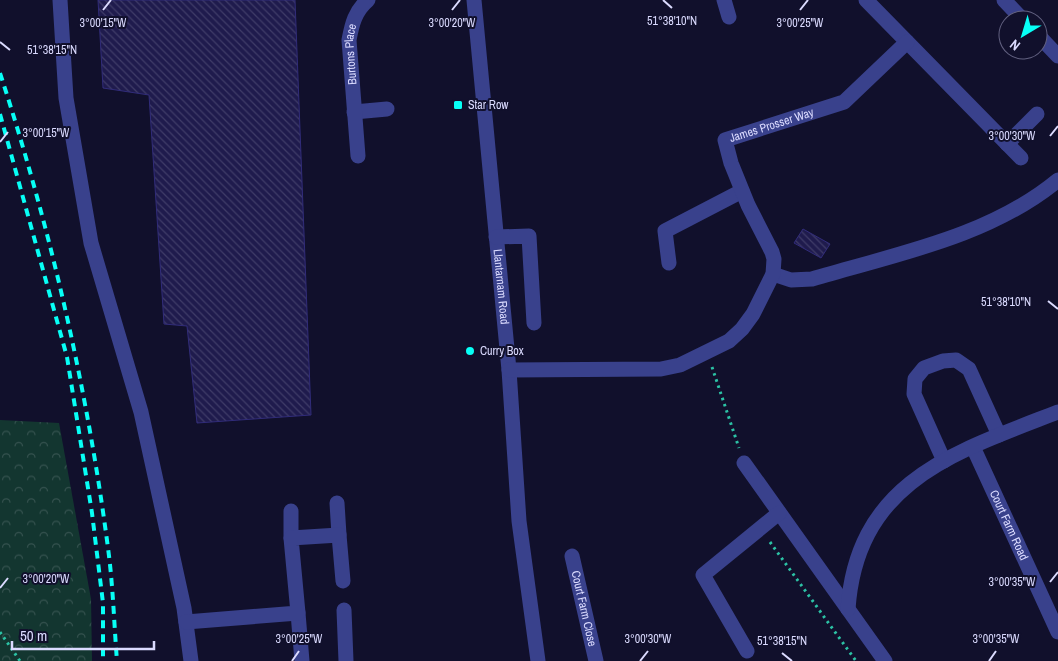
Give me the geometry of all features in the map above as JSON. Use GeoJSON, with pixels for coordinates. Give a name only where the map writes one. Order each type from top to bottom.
{"type":"FeatureCollection","features":[{"type":"Feature","properties":{"kind":"street"},"geometry":{"type":"LineString","coordinates":[[60,0],[66,98],[91,243],[141,412],[186,622],[191,661]]}},
{"type":"Feature","properties":{"kind":"street","name":"Burtons Place"},"geometry":{"type":"LineString","coordinates":[[358,156],[349,40],[352,23],[360,7],[368,0]]}},
{"type":"Feature","properties":{"kind":"street","name":"Llantarnam Road"},"geometry":{"type":"LineString","coordinates":[[474,0],[509,370],[519,520],[538,661]]}},
{"type":"Feature","properties":{"kind":"street"},"geometry":{"type":"LineString","coordinates":[[724,0],[729,17]]}},
{"type":"Feature","properties":{"kind":"street"},"geometry":{"type":"LineString","coordinates":[[866,0],[1020,158]]}},
{"type":"Feature","properties":{"kind":"street"},"geometry":{"type":"LineString","coordinates":[[1004,0],[1014,10]]}},
{"type":"Feature","properties":{"kind":"street","name":"James Prosser Way"},"geometry":{"type":"LineString","coordinates":[[773,274],[774,259],[772,252],[742,191],[725,140],[844,102],[906,42]]}},
{"type":"Feature","properties":{"kind":"street"},"geometry":{"type":"LineString","coordinates":[[1048,46],[1058,56]]}},
{"type":"Feature","properties":{"kind":"street"},"geometry":{"type":"LineString","coordinates":[[354,112],[387,109]]}},
{"type":"Feature","properties":{"kind":"street"},"geometry":{"type":"LineString","coordinates":[[1006,144],[1037,114]]}},
{"type":"Feature","properties":{"kind":"street"},"geometry":{"type":"LineString","coordinates":[[509,370],[661,369],[680,365],[728,341],[742,329],[753,314],[773,274],[791,280],[812,279],[949,238],[981,227],[1010,213],[1058,180]]}},
{"type":"Feature","properties":{"kind":"street"},"geometry":{"type":"LineString","coordinates":[[669,263],[666,231],[742,191]]}},
{"type":"Feature","properties":{"kind":"street"},"geometry":{"type":"LineString","coordinates":[[496,237],[529,236],[534,323]]}},
{"type":"Feature","properties":{"kind":"street"},"geometry":{"type":"LineString","coordinates":[[944,461],[914,394],[915,379],[924,368],[943,360],[956,360],[969,369],[999,435]]}},
{"type":"Feature","properties":{"kind":"street"},"geometry":{"type":"LineString","coordinates":[[848,609],[854,566],[861,545],[874,521],[888,503],[910,482],[944,461],[973,447],[1058,412]]}},
{"type":"Feature","properties":{"kind":"street","name":"Court Farm Road"},"geometry":{"type":"LineString","coordinates":[[973,447],[1058,632]]}},
{"type":"Feature","properties":{"kind":"street"},"geometry":{"type":"LineString","coordinates":[[744,463],[848,609],[877,658]]}},
{"type":"Feature","properties":{"kind":"street"},"geometry":{"type":"LineString","coordinates":[[337,503],[343,580]]}},
{"type":"Feature","properties":{"kind":"street"},"geometry":{"type":"LineString","coordinates":[[291,511],[291,538],[302,661]]}},
{"type":"Feature","properties":{"kind":"street"},"geometry":{"type":"LineString","coordinates":[[746,651],[703,575],[779,513]]}},
{"type":"Feature","properties":{"kind":"street"},"geometry":{"type":"LineString","coordinates":[[291,538],[339,535]]}},
{"type":"Feature","properties":{"kind":"street","name":"Court Farm Close"},"geometry":{"type":"LineString","coordinates":[[572,556],[596,661]]}},
{"type":"Feature","properties":{"kind":"street"},"geometry":{"type":"LineString","coordinates":[[344,610],[346,661]]}},
{"type":"Feature","properties":{"kind":"street"},"geometry":{"type":"LineString","coordinates":[[186,622],[298,613]]}},
{"type":"Feature","properties":{"kind":"path"},"geometry":{"type":"LineString","coordinates":[[707,353],[744,463]]}},
{"type":"Feature","properties":{"kind":"path"},"geometry":{"type":"LineString","coordinates":[[760,529],[856,661]]}},
{"type":"Feature","properties":{"kind":"path"},"geometry":{"type":"LineString","coordinates":[[0,632],[20,661]]}},
{"type":"Feature","properties":{"kind":"green space"},"geometry":{"type":"Polygon","coordinates":[[[0,420],[59,423],[91,599],[92,661],[0,661],[0,420]]]}},
{"type":"Feature","properties":{"kind":"building"},"geometry":{"type":"Polygon","coordinates":[[[98,0],[295,0],[311,415],[197,423],[187,326],[164,324],[149,95],[103,88],[98,0]]]}},
{"type":"Feature","properties":{"kind":"building"},"geometry":{"type":"Polygon","coordinates":[[[803,229],[830,244],[821,258],[794,243],[803,229]]]}},
{"type":"Feature","properties":{"kind":"railway"},"geometry":{"type":"LineString","coordinates":[[0,73],[51,249],[78,368],[108,548],[117,661]]}},
{"type":"Feature","properties":{"kind":"railway"},"geometry":{"type":"LineString","coordinates":[[0,114],[67,357],[92,513],[103,603],[103,661]]}},
{"type":"Feature","properties":{"kind":"place","name":"Star Row"},"geometry":{"type":"Point","coordinates":[458,105]}},
{"type":"Feature","properties":{"kind":"place","name":"Curry Box"},"geometry":{"type":"Point","coordinates":[470,351]}}]}
